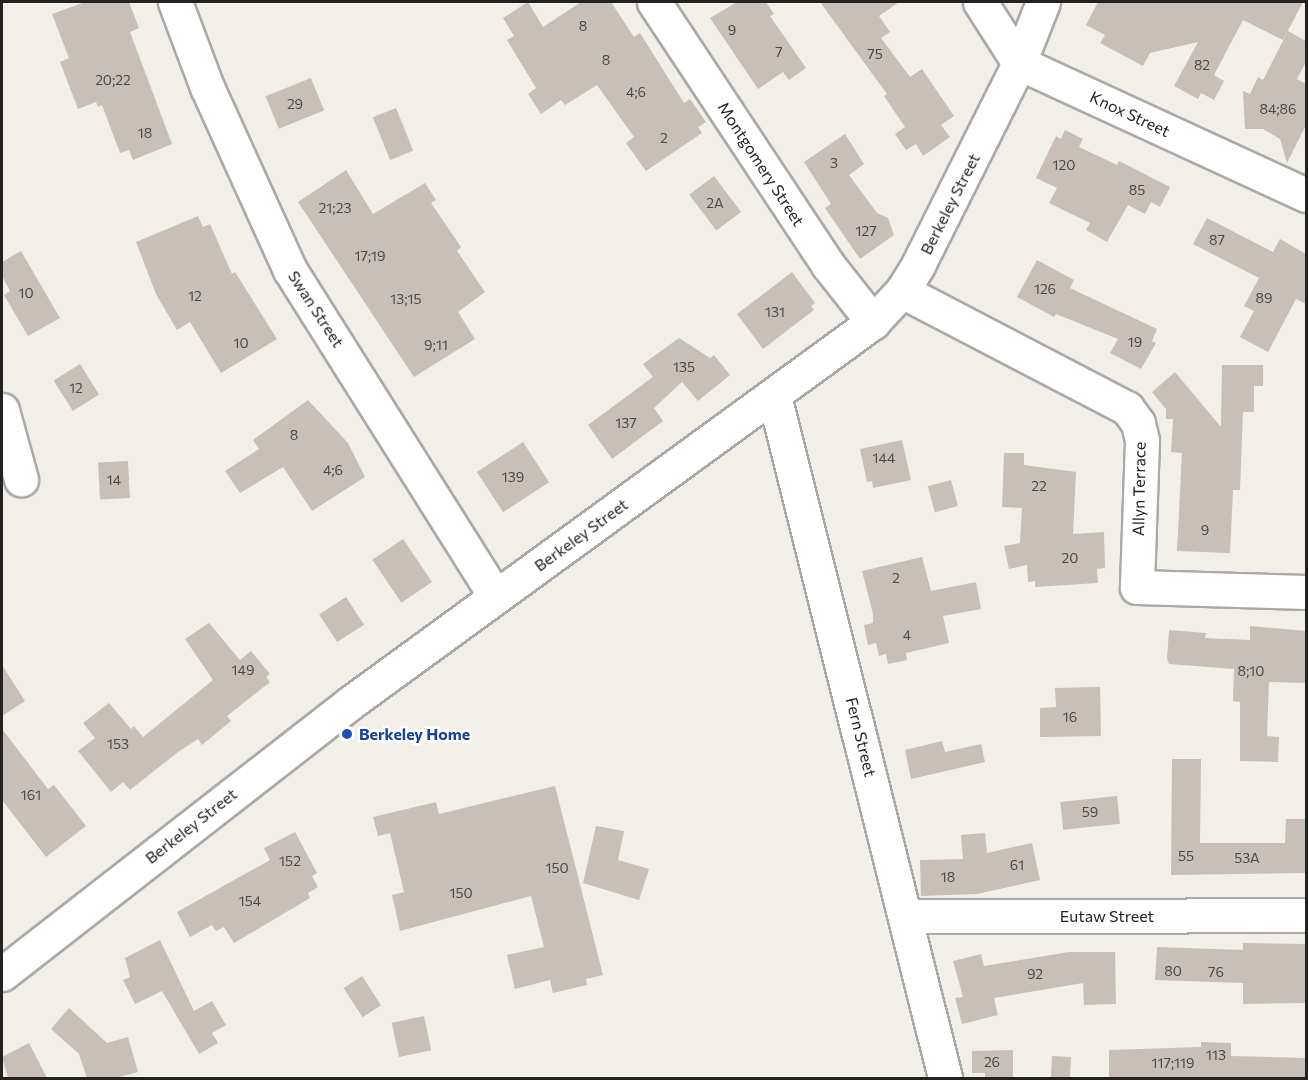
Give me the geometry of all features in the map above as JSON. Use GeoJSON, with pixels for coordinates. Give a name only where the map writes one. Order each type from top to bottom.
{"type":"FeatureCollection","features":[{"type":"Feature","properties":{"kind":"street","name":"Swan Street"},"geometry":{"type":"LineString","coordinates":[[175,2],[207,87],[290,270],[496,597]]}},
{"type":"Feature","properties":{"kind":"street","name":"Montgomery Street"},"geometry":{"type":"LineString","coordinates":[[654,2],[828,265],[873,322]]}},
{"type":"Feature","properties":{"kind":"street"},"geometry":{"type":"LineString","coordinates":[[980,2],[1019,63]]}},
{"type":"Feature","properties":{"kind":"street","name":"Berkeley Street"},"geometry":{"type":"LineString","coordinates":[[2,974],[342,710],[873,322],[902,291],[1019,63],[1042,2]]}},
{"type":"Feature","properties":{"kind":"street","name":"Knox Street"},"geometry":{"type":"LineString","coordinates":[[1019,63],[1306,195]]}},
{"type":"Feature","properties":{"kind":"street","name":"Allyn Terrace"},"geometry":{"type":"LineString","coordinates":[[902,291],[1127,408],[1138,423],[1142,441],[1137,587],[1306,592]]}},
{"type":"Feature","properties":{"kind":"street","name":"Fern Street"},"geometry":{"type":"LineString","coordinates":[[774,396],[907,916],[945,1078]]}},
{"type":"Feature","properties":{"kind":"street"},"geometry":{"type":"LineString","coordinates":[[2,410],[21,479]]}},
{"type":"Feature","properties":{"kind":"street","name":"Eutaw Street"},"geometry":{"type":"LineString","coordinates":[[907,916],[1306,915]]}},
{"type":"Feature","properties":{"kind":"building"},"geometry":{"type":"Polygon","coordinates":[[[85,2],[129,2],[139,28],[130,32],[172,144],[133,160],[129,150],[120,153],[102,105],[98,107],[96,102],[78,109],[60,62],[69,58],[52,14],[85,2]]]}},
{"type":"Feature","properties":{"kind":"building"},"geometry":{"type":"Polygon","coordinates":[[[528,2],[543,27],[581,2],[611,2],[634,37],[640,33],[684,103],[690,99],[706,122],[698,127],[702,133],[646,171],[626,143],[634,137],[597,85],[565,105],[561,100],[541,114],[528,94],[536,88],[507,40],[514,36],[503,18],[528,2]]]}},
{"type":"Feature","properties":{"kind":"building"},"geometry":{"type":"Polygon","coordinates":[[[737,2],[766,2],[774,14],[770,16],[806,68],[789,80],[783,72],[758,89],[710,18],[737,2]]]}},
{"type":"Feature","properties":{"kind":"building"},"geometry":{"type":"Polygon","coordinates":[[[820,2],[899,2],[879,16],[890,32],[881,38],[910,77],[922,69],[954,116],[941,125],[950,137],[923,156],[916,144],[906,150],[895,134],[905,127],[884,96],[887,94],[820,2]]]}},
{"type":"Feature","properties":{"kind":"building"},"geometry":{"type":"Polygon","coordinates":[[[1098,2],[1303,2],[1283,40],[1243,20],[1214,75],[1224,81],[1214,100],[1201,93],[1198,99],[1174,86],[1198,42],[1150,53],[1143,66],[1100,43],[1105,35],[1086,25],[1098,2]]]}},
{"type":"Feature","properties":{"kind":"building"},"geometry":{"type":"Polygon","coordinates":[[[1288,31],[1306,41],[1306,62],[1297,79],[1306,84],[1306,125],[1287,163],[1280,139],[1263,129],[1245,129],[1243,91],[1250,94],[1258,77],[1263,80],[1288,31]]]}},
{"type":"Feature","properties":{"kind":"building"},"geometry":{"type":"Polygon","coordinates":[[[311,78],[324,110],[279,129],[266,96],[311,78]]]}},
{"type":"Feature","properties":{"kind":"building"},"geometry":{"type":"Polygon","coordinates":[[[396,108],[413,151],[390,160],[373,117],[396,108]]]}},
{"type":"Feature","properties":{"kind":"building"},"geometry":{"type":"Polygon","coordinates":[[[1065,130],[1083,139],[1079,147],[1117,165],[1119,161],[1170,187],[1160,207],[1151,202],[1145,214],[1128,205],[1107,242],[1086,230],[1090,223],[1049,203],[1057,188],[1036,178],[1056,136],[1061,139],[1065,130]]]}},
{"type":"Feature","properties":{"kind":"building"},"geometry":{"type":"Polygon","coordinates":[[[845,134],[864,164],[849,175],[877,213],[888,218],[894,235],[860,259],[825,208],[831,204],[804,162],[845,134]]]}},
{"type":"Feature","properties":{"kind":"building"},"geometry":{"type":"Polygon","coordinates":[[[346,170],[373,214],[425,183],[436,200],[431,203],[461,247],[457,251],[485,292],[458,312],[475,339],[414,377],[298,202],[346,170]]]}},
{"type":"Feature","properties":{"kind":"building"},"geometry":{"type":"Polygon","coordinates":[[[714,176],[741,212],[716,231],[689,195],[714,176]]]}},
{"type":"Feature","properties":{"kind":"building"},"geometry":{"type":"Polygon","coordinates":[[[198,216],[203,227],[210,224],[232,274],[235,272],[277,339],[221,373],[190,322],[177,330],[156,294],[136,242],[198,216]]]}},
{"type":"Feature","properties":{"kind":"building"},"geometry":{"type":"Polygon","coordinates":[[[1207,218],[1273,252],[1280,239],[1306,254],[1306,304],[1296,299],[1268,352],[1240,337],[1254,311],[1244,306],[1259,278],[1193,244],[1207,218]]]}},
{"type":"Feature","properties":{"kind":"building"},"geometry":{"type":"Polygon","coordinates":[[[21,251],[60,318],[28,336],[4,295],[10,291],[2,276],[2,262],[21,251]]]}},
{"type":"Feature","properties":{"kind":"building"},"geometry":{"type":"Polygon","coordinates":[[[1037,260],[1074,280],[1070,288],[1157,329],[1152,341],[1156,343],[1141,369],[1110,353],[1118,339],[1056,314],[1054,317],[1017,297],[1037,260]]]}},
{"type":"Feature","properties":{"kind":"building"},"geometry":{"type":"Polygon","coordinates":[[[792,272],[815,303],[811,306],[814,310],[763,349],[737,314],[792,272]]]}},
{"type":"Feature","properties":{"kind":"building"},"geometry":{"type":"Polygon","coordinates":[[[679,338],[710,358],[714,355],[730,375],[698,401],[682,382],[654,408],[663,421],[612,459],[588,425],[653,377],[643,364],[679,338]]]}},
{"type":"Feature","properties":{"kind":"building"},"geometry":{"type":"Polygon","coordinates":[[[80,364],[99,395],[73,411],[54,380],[80,364]]]}},
{"type":"Feature","properties":{"kind":"building"},"geometry":{"type":"Polygon","coordinates":[[[1222,365],[1263,365],[1263,386],[1254,386],[1254,412],[1243,412],[1240,490],[1233,490],[1230,553],[1177,551],[1182,453],[1171,452],[1173,419],[1166,419],[1166,409],[1152,392],[1175,372],[1221,427],[1222,365]]]}},
{"type":"Feature","properties":{"kind":"building"},"geometry":{"type":"Polygon","coordinates":[[[308,400],[348,443],[365,477],[312,511],[283,467],[240,493],[225,471],[259,449],[253,440],[308,400]]]}},
{"type":"Feature","properties":{"kind":"building"},"geometry":{"type":"Polygon","coordinates":[[[902,440],[911,480],[873,488],[872,481],[867,482],[860,449],[902,440]]]}},
{"type":"Feature","properties":{"kind":"building"},"geometry":{"type":"Polygon","coordinates":[[[523,442],[549,482],[503,512],[477,472],[523,442]]]}},
{"type":"Feature","properties":{"kind":"building"},"geometry":{"type":"Polygon","coordinates":[[[1004,453],[1024,453],[1024,465],[1076,472],[1073,534],[1104,532],[1105,568],[1097,569],[1098,583],[1035,587],[1035,581],[1028,582],[1027,565],[1009,569],[1004,546],[1020,543],[1022,508],[1002,507],[1004,453]]]}},
{"type":"Feature","properties":{"kind":"building"},"geometry":{"type":"Polygon","coordinates":[[[128,461],[130,498],[100,500],[98,463],[128,461]]]}},
{"type":"Feature","properties":{"kind":"building"},"geometry":{"type":"Polygon","coordinates":[[[951,480],[958,506],[935,512],[928,486],[951,480]]]}},
{"type":"Feature","properties":{"kind":"building"},"geometry":{"type":"Polygon","coordinates":[[[403,539],[432,582],[401,603],[372,560],[403,539]]]}},
{"type":"Feature","properties":{"kind":"building"},"geometry":{"type":"Polygon","coordinates":[[[922,557],[931,591],[976,582],[981,609],[943,616],[949,643],[906,653],[907,660],[888,664],[886,654],[879,656],[876,643],[868,645],[864,625],[873,623],[873,614],[862,571],[922,557]]]}},
{"type":"Feature","properties":{"kind":"building"},"geometry":{"type":"Polygon","coordinates":[[[346,597],[364,625],[337,642],[319,614],[346,597]]]}},
{"type":"Feature","properties":{"kind":"building"},"geometry":{"type":"Polygon","coordinates":[[[209,623],[240,660],[251,651],[270,674],[266,677],[270,682],[227,716],[231,721],[202,745],[198,739],[130,790],[123,782],[111,792],[78,751],[95,738],[83,723],[109,703],[131,729],[134,726],[143,737],[213,680],[185,639],[209,623]]]}},
{"type":"Feature","properties":{"kind":"building"},"geometry":{"type":"Polygon","coordinates":[[[1250,626],[1306,631],[1306,683],[1269,682],[1267,736],[1279,737],[1278,762],[1240,761],[1240,702],[1233,701],[1234,669],[1169,664],[1167,659],[1169,630],[1206,633],[1205,638],[1250,640],[1250,626]]]}},
{"type":"Feature","properties":{"kind":"building"},"geometry":{"type":"Polygon","coordinates":[[[2,665],[25,701],[2,716],[2,665]]]}},
{"type":"Feature","properties":{"kind":"building"},"geometry":{"type":"Polygon","coordinates":[[[1100,687],[1101,736],[1040,737],[1040,708],[1056,707],[1055,688],[1100,687]]]}},
{"type":"Feature","properties":{"kind":"building"},"geometry":{"type":"Polygon","coordinates":[[[2,729],[48,789],[54,785],[86,826],[46,857],[2,800],[2,729]]]}},
{"type":"Feature","properties":{"kind":"building"},"geometry":{"type":"Polygon","coordinates":[[[942,741],[945,752],[981,744],[985,762],[911,779],[905,750],[942,741]]]}},
{"type":"Feature","properties":{"kind":"building"},"geometry":{"type":"Polygon","coordinates":[[[1172,759],[1201,759],[1200,843],[1285,843],[1286,819],[1306,819],[1306,873],[1171,875],[1172,759]]]}},
{"type":"Feature","properties":{"kind":"building"},"geometry":{"type":"Polygon","coordinates":[[[555,786],[603,975],[586,979],[587,985],[553,993],[550,980],[515,989],[507,955],[544,947],[531,896],[400,931],[392,895],[404,892],[390,833],[378,836],[373,817],[436,802],[439,814],[555,786]]]}},
{"type":"Feature","properties":{"kind":"building"},"geometry":{"type":"Polygon","coordinates":[[[1117,796],[1120,824],[1063,830],[1060,802],[1117,796]]]}},
{"type":"Feature","properties":{"kind":"building"},"geometry":{"type":"Polygon","coordinates":[[[596,826],[624,831],[618,860],[649,869],[639,900],[583,883],[596,826]]]}},
{"type":"Feature","properties":{"kind":"building"},"geometry":{"type":"Polygon","coordinates":[[[295,832],[317,873],[312,876],[318,887],[308,893],[310,898],[234,943],[224,927],[216,931],[212,925],[190,937],[177,912],[270,860],[264,848],[295,832]]]}},
{"type":"Feature","properties":{"kind":"building"},"geometry":{"type":"Polygon","coordinates":[[[985,833],[987,853],[1032,843],[1040,880],[977,894],[921,896],[920,860],[963,859],[961,835],[985,833]]]}},
{"type":"Feature","properties":{"kind":"building"},"geometry":{"type":"Polygon","coordinates":[[[160,940],[194,1011],[212,1001],[226,1025],[212,1033],[218,1043],[199,1054],[162,991],[135,1004],[123,980],[130,977],[125,958],[160,940]]]}},
{"type":"Feature","properties":{"kind":"building"},"geometry":{"type":"Polygon","coordinates":[[[1243,943],[1306,944],[1306,1003],[1243,1004],[1243,983],[1155,980],[1157,947],[1243,950],[1243,943]]]}},
{"type":"Feature","properties":{"kind":"building"},"geometry":{"type":"Polygon","coordinates":[[[1069,952],[1115,952],[1116,1004],[1084,1005],[1083,983],[994,998],[998,1015],[962,1024],[955,998],[963,997],[953,961],[981,954],[984,966],[1069,952]]]}},
{"type":"Feature","properties":{"kind":"building"},"geometry":{"type":"Polygon","coordinates":[[[362,976],[381,1005],[363,1017],[344,988],[362,976]]]}},
{"type":"Feature","properties":{"kind":"building"},"geometry":{"type":"Polygon","coordinates":[[[69,1008],[107,1043],[128,1037],[138,1072],[115,1078],[87,1078],[79,1054],[51,1029],[69,1008]]]}},
{"type":"Feature","properties":{"kind":"building"},"geometry":{"type":"Polygon","coordinates":[[[424,1016],[431,1050],[399,1057],[392,1023],[424,1016]]]}},
{"type":"Feature","properties":{"kind":"building"},"geometry":{"type":"Polygon","coordinates":[[[1201,1042],[1231,1043],[1231,1056],[1306,1058],[1306,1078],[1109,1078],[1109,1050],[1201,1047],[1201,1042]]]}},
{"type":"Feature","properties":{"kind":"building"},"geometry":{"type":"Polygon","coordinates":[[[29,1043],[47,1078],[8,1078],[2,1057],[29,1043]]]}},
{"type":"Feature","properties":{"kind":"building"},"geometry":{"type":"Polygon","coordinates":[[[1013,1050],[1013,1078],[985,1078],[985,1073],[972,1073],[972,1051],[1013,1050]]]}},
{"type":"Feature","properties":{"kind":"building"},"geometry":{"type":"Polygon","coordinates":[[[1052,1056],[1071,1057],[1070,1078],[1051,1078],[1052,1056]]]}},
{"type":"Feature","properties":{"kind":"place","name":"Berkeley Home"},"geometry":{"type":"Point","coordinates":[347,734]}}]}
